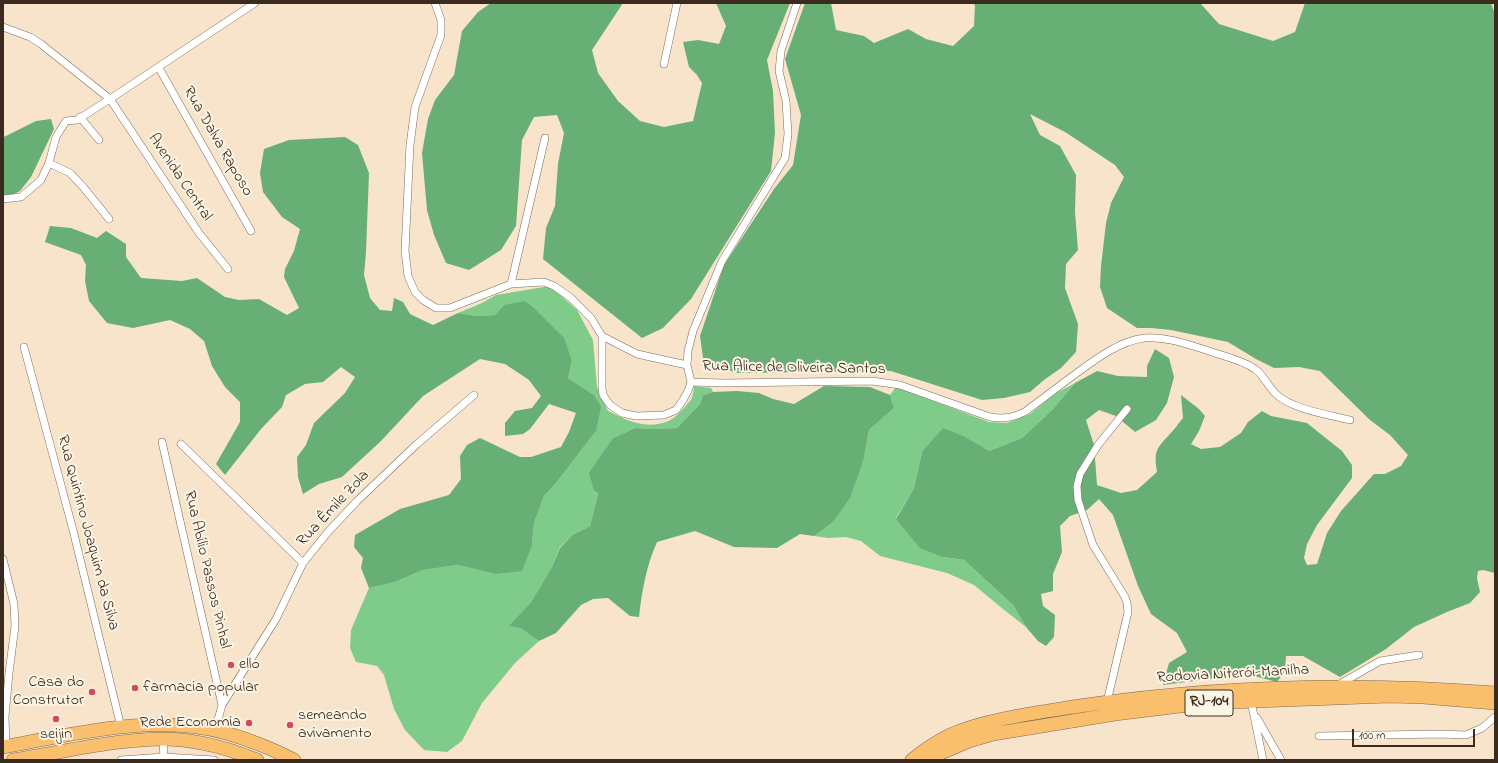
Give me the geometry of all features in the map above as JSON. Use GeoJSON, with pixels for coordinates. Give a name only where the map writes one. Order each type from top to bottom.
{"type":"FeatureCollection","features":[{"type":"Feature","properties":{"kind":"highway","name":"Rodovia Niterói-Manilha"},"geometry":{"type":"LineString","coordinates":[[912,760],[926,749],[951,735],[976,726],[1108,702],[1162,695],[1244,689],[1334,687],[1439,689],[1495,693]]}},
{"type":"Feature","properties":{"kind":"highway","name":"Rodovia Niterói-Manilha"},"geometry":{"type":"LineString","coordinates":[[930,760],[941,753],[969,741],[993,734],[1154,709],[1204,703],[1252,706],[1389,696],[1423,697],[1495,703]]}},
{"type":"Feature","properties":{"kind":"highway"},"geometry":{"type":"LineString","coordinates":[[4,746],[121,727],[150,725],[189,727],[226,733],[274,750],[294,760]]}},
{"type":"Feature","properties":{"kind":"highway"},"geometry":{"type":"LineString","coordinates":[[13,760],[57,756],[99,745],[163,739],[205,744],[242,757],[257,760]]}},
{"type":"Feature","properties":{"kind":"street"},"geometry":{"type":"LineString","coordinates":[[3,199],[21,197],[41,180],[49,162],[56,137],[66,121],[77,120],[159,68],[255,3]]}},
{"type":"Feature","properties":{"kind":"street"},"geometry":{"type":"LineString","coordinates":[[435,3],[441,20],[441,35],[415,107],[410,145],[405,252],[408,276],[415,292],[422,300],[436,308],[450,308],[511,284],[544,282],[554,286],[570,297],[591,318],[602,336],[603,395],[610,405],[622,413],[636,416],[664,415],[676,410],[684,400],[690,382],[687,365],[688,351],[693,331],[722,261],[775,177],[785,158],[788,134],[786,101],[780,71],[781,51],[797,3]]}},
{"type":"Feature","properties":{"kind":"street"},"geometry":{"type":"LineString","coordinates":[[664,64],[677,3]]}},
{"type":"Feature","properties":{"kind":"street","name":"Avenida Central"},"geometry":{"type":"LineString","coordinates":[[3,27],[30,37],[41,44],[110,99],[199,233],[228,269]]}},
{"type":"Feature","properties":{"kind":"street","name":"Rua Dalva Raposo"},"geometry":{"type":"LineString","coordinates":[[159,68],[251,231]]}},
{"type":"Feature","properties":{"kind":"street"},"geometry":{"type":"LineString","coordinates":[[80,117],[99,140]]}},
{"type":"Feature","properties":{"kind":"street"},"geometry":{"type":"LineString","coordinates":[[511,284],[545,138]]}},
{"type":"Feature","properties":{"kind":"street"},"geometry":{"type":"LineString","coordinates":[[49,162],[70,173],[109,218]]}},
{"type":"Feature","properties":{"kind":"street","name":"Rua Alice de Oliveira Santos"},"geometry":{"type":"LineString","coordinates":[[602,336],[637,354],[687,365]]}},
{"type":"Feature","properties":{"kind":"street","name":"Rua Alice de Oliveira Santos"},"geometry":{"type":"LineString","coordinates":[[690,382],[723,383],[872,380],[900,385],[990,416],[1003,419],[1015,417],[1026,411],[1099,357],[1124,344],[1144,338],[1164,339],[1184,343],[1244,363],[1256,369],[1276,395],[1286,401],[1300,407],[1350,420]]}},
{"type":"Feature","properties":{"kind":"street","name":"Rua Quintino Joaquim da Silva"},"geometry":{"type":"LineString","coordinates":[[24,347],[73,530],[121,727]]}},
{"type":"Feature","properties":{"kind":"street","name":"Rua Êmile Zola"},"geometry":{"type":"LineString","coordinates":[[215,731],[222,705],[276,619],[303,563],[328,532],[357,501],[417,444],[474,395]]}},
{"type":"Feature","properties":{"kind":"street"},"geometry":{"type":"LineString","coordinates":[[1108,702],[1126,619],[1127,603],[1125,597],[1093,545],[1085,525],[1078,500],[1077,486],[1080,474],[1098,445],[1127,409]]}},
{"type":"Feature","properties":{"kind":"street","name":"Rua Abílio Passos Pinhal"},"geometry":{"type":"LineString","coordinates":[[162,442],[222,705]]}},
{"type":"Feature","properties":{"kind":"street","name":"Rua Abílio Passos Pinhal"},"geometry":{"type":"LineString","coordinates":[[181,444],[303,563]]}},
{"type":"Feature","properties":{"kind":"street"},"geometry":{"type":"LineString","coordinates":[[3,558],[14,604],[15,626],[6,671],[4,746]]}},
{"type":"Feature","properties":{"kind":"street"},"geometry":{"type":"LineString","coordinates":[[1334,687],[1380,661],[1419,655]]}},
{"type":"Feature","properties":{"kind":"street"},"geometry":{"type":"LineString","coordinates":[[1252,706],[1262,760]]}},
{"type":"Feature","properties":{"kind":"street"},"geometry":{"type":"LineString","coordinates":[[1252,706],[1281,760]]}},
{"type":"Feature","properties":{"kind":"street"},"geometry":{"type":"LineString","coordinates":[[1319,736],[1466,735],[1482,728],[1495,717]]}},
{"type":"Feature","properties":{"kind":"street"},"geometry":{"type":"LineString","coordinates":[[163,739],[164,758]]}},
{"type":"Feature","properties":{"kind":"street"},"geometry":{"type":"LineString","coordinates":[[121,760],[164,758],[214,760]]}},
{"type":"Feature","properties":{"kind":"green space"},"geometry":{"type":"Polygon","coordinates":[[[491,3],[623,3],[592,50],[598,73],[618,101],[640,121],[664,127],[693,121],[702,83],[689,67],[683,42],[698,40],[719,44],[726,26],[716,3],[790,3],[767,60],[773,91],[775,133],[771,171],[691,299],[663,328],[642,338],[543,259],[546,228],[555,206],[558,164],[564,133],[557,115],[534,117],[522,140],[516,226],[501,250],[469,270],[446,263],[434,235],[427,210],[422,153],[428,119],[435,100],[454,75],[462,31],[478,12],[491,3]]]}},
{"type":"Feature","properties":{"kind":"green space"},"geometry":{"type":"Polygon","coordinates":[[[805,3],[831,3],[836,30],[864,36],[874,43],[908,29],[926,39],[953,46],[974,26],[975,5],[972,3],[1200,3],[1219,24],[1273,41],[1295,32],[1305,3],[1491,3],[1495,14],[1495,573],[1483,570],[1478,571],[1477,578],[1480,592],[1470,603],[1414,627],[1386,649],[1340,677],[1303,656],[1286,656],[1285,671],[1277,682],[1258,677],[1232,676],[1163,685],[1169,663],[1187,652],[1177,633],[1151,614],[1138,586],[1113,515],[1099,499],[1087,510],[1070,516],[1060,526],[1062,552],[1053,574],[1053,591],[1041,594],[1043,606],[1055,615],[1054,637],[1046,646],[1038,641],[1026,627],[1013,605],[964,560],[943,557],[920,548],[896,519],[914,488],[922,452],[943,428],[965,437],[989,451],[1022,438],[1053,409],[1075,383],[1097,371],[1118,376],[1147,377],[1147,366],[1155,349],[1169,358],[1174,377],[1167,403],[1156,420],[1135,432],[1116,416],[1099,410],[1086,420],[1094,445],[1097,485],[1121,493],[1137,490],[1157,472],[1156,455],[1158,448],[1183,418],[1181,395],[1199,409],[1205,416],[1199,431],[1191,444],[1201,449],[1220,447],[1241,433],[1248,422],[1262,411],[1271,416],[1307,423],[1342,451],[1352,465],[1352,478],[1317,525],[1307,544],[1304,558],[1307,565],[1317,564],[1327,533],[1341,511],[1374,474],[1385,474],[1401,466],[1408,455],[1390,435],[1370,420],[1320,371],[1299,367],[1274,368],[1228,342],[1171,330],[1137,328],[1107,308],[1100,287],[1106,223],[1111,203],[1124,177],[1115,165],[1065,132],[1030,114],[1040,135],[1060,146],[1076,175],[1075,212],[1078,250],[1066,264],[1065,288],[1078,324],[1076,352],[1061,368],[1030,392],[1004,398],[982,400],[891,371],[739,373],[715,367],[703,358],[700,336],[724,265],[774,189],[793,165],[801,115],[785,59],[805,3]]]}},
{"type":"Feature","properties":{"kind":"green space"},"geometry":{"type":"Polygon","coordinates":[[[51,119],[54,129],[31,177],[20,191],[8,197],[3,206],[3,137],[36,121],[51,119]]]}},
{"type":"Feature","properties":{"kind":"green space"},"geometry":{"type":"Polygon","coordinates":[[[345,137],[358,145],[369,173],[364,275],[370,298],[380,310],[392,311],[394,298],[403,302],[410,314],[433,325],[458,313],[477,316],[495,315],[504,305],[525,301],[564,338],[572,361],[568,378],[594,395],[601,407],[596,431],[556,483],[544,496],[534,523],[532,545],[522,571],[495,574],[458,565],[423,570],[395,582],[369,588],[361,568],[363,558],[354,547],[355,535],[400,509],[449,495],[461,479],[460,456],[467,445],[480,438],[520,457],[531,457],[561,447],[569,432],[576,413],[549,404],[530,429],[523,434],[505,436],[505,423],[515,411],[532,408],[541,396],[529,380],[505,364],[480,359],[423,396],[381,441],[342,477],[319,484],[303,494],[298,477],[297,457],[306,445],[314,423],[345,393],[355,377],[341,367],[323,382],[305,384],[286,395],[282,407],[261,429],[225,475],[216,464],[240,422],[240,402],[225,387],[212,366],[204,341],[190,329],[170,320],[133,328],[107,323],[89,301],[85,281],[86,265],[81,255],[45,242],[50,226],[71,228],[97,238],[106,231],[126,244],[126,257],[141,278],[182,281],[197,278],[225,297],[239,300],[259,299],[287,315],[299,308],[284,277],[285,269],[294,251],[300,229],[282,217],[263,192],[260,173],[264,149],[289,140],[345,137]]]}},
{"type":"Feature","properties":{"kind":"green space"},"geometry":{"type":"Polygon","coordinates":[[[550,286],[577,310],[593,340],[597,387],[608,411],[633,422],[650,425],[662,423],[678,415],[688,404],[693,394],[694,386],[711,388],[713,392],[703,395],[700,404],[677,428],[635,428],[613,438],[602,455],[598,492],[590,526],[572,535],[560,547],[552,567],[531,602],[510,626],[520,628],[539,641],[515,663],[482,703],[462,741],[447,752],[424,750],[405,730],[394,709],[384,675],[377,666],[356,662],[350,648],[351,630],[369,588],[395,582],[423,570],[458,565],[495,574],[532,545],[534,523],[544,496],[556,483],[596,431],[594,395],[568,378],[572,361],[504,305],[495,315],[477,316],[458,313],[482,303],[496,295],[550,286]]]}},
{"type":"Feature","properties":{"kind":"green space"},"geometry":{"type":"Polygon","coordinates":[[[1075,383],[1053,409],[1022,438],[989,451],[922,452],[914,488],[896,518],[943,557],[964,560],[1013,605],[1026,627],[974,585],[947,573],[880,556],[861,541],[846,537],[828,538],[814,536],[832,523],[864,458],[869,430],[894,408],[890,395],[896,387],[989,422],[1007,423],[1030,414],[1056,393],[1075,383]]]}},
{"type":"Feature","properties":{"kind":"green space"},"geometry":{"type":"Polygon","coordinates":[[[824,386],[870,387],[890,395],[894,408],[869,430],[864,458],[850,498],[832,523],[814,536],[800,534],[777,548],[734,547],[695,531],[657,542],[645,579],[639,617],[630,616],[608,598],[593,599],[581,605],[556,633],[539,641],[520,628],[509,626],[531,602],[552,567],[560,548],[572,535],[590,526],[598,493],[594,490],[589,473],[613,438],[635,428],[677,428],[700,404],[703,395],[713,392],[737,391],[759,393],[773,399],[794,404],[824,386]]]}},
{"type":"Feature","properties":{"kind":"place","name":"ello"},"geometry":{"type":"Point","coordinates":[231,665]}},
{"type":"Feature","properties":{"kind":"place","name":"farmacia popular"},"geometry":{"type":"Point","coordinates":[135,688]}},
{"type":"Feature","properties":{"kind":"place","name":"Casa do Construtor"},"geometry":{"type":"Point","coordinates":[92,692]}},
{"type":"Feature","properties":{"kind":"place","name":"seijin"},"geometry":{"type":"Point","coordinates":[56,719]}},
{"type":"Feature","properties":{"kind":"place","name":"Rede Economia"},"geometry":{"type":"Point","coordinates":[249,723]}},
{"type":"Feature","properties":{"kind":"place","name":"semeando avivamento"},"geometry":{"type":"Point","coordinates":[290,725]}}]}
